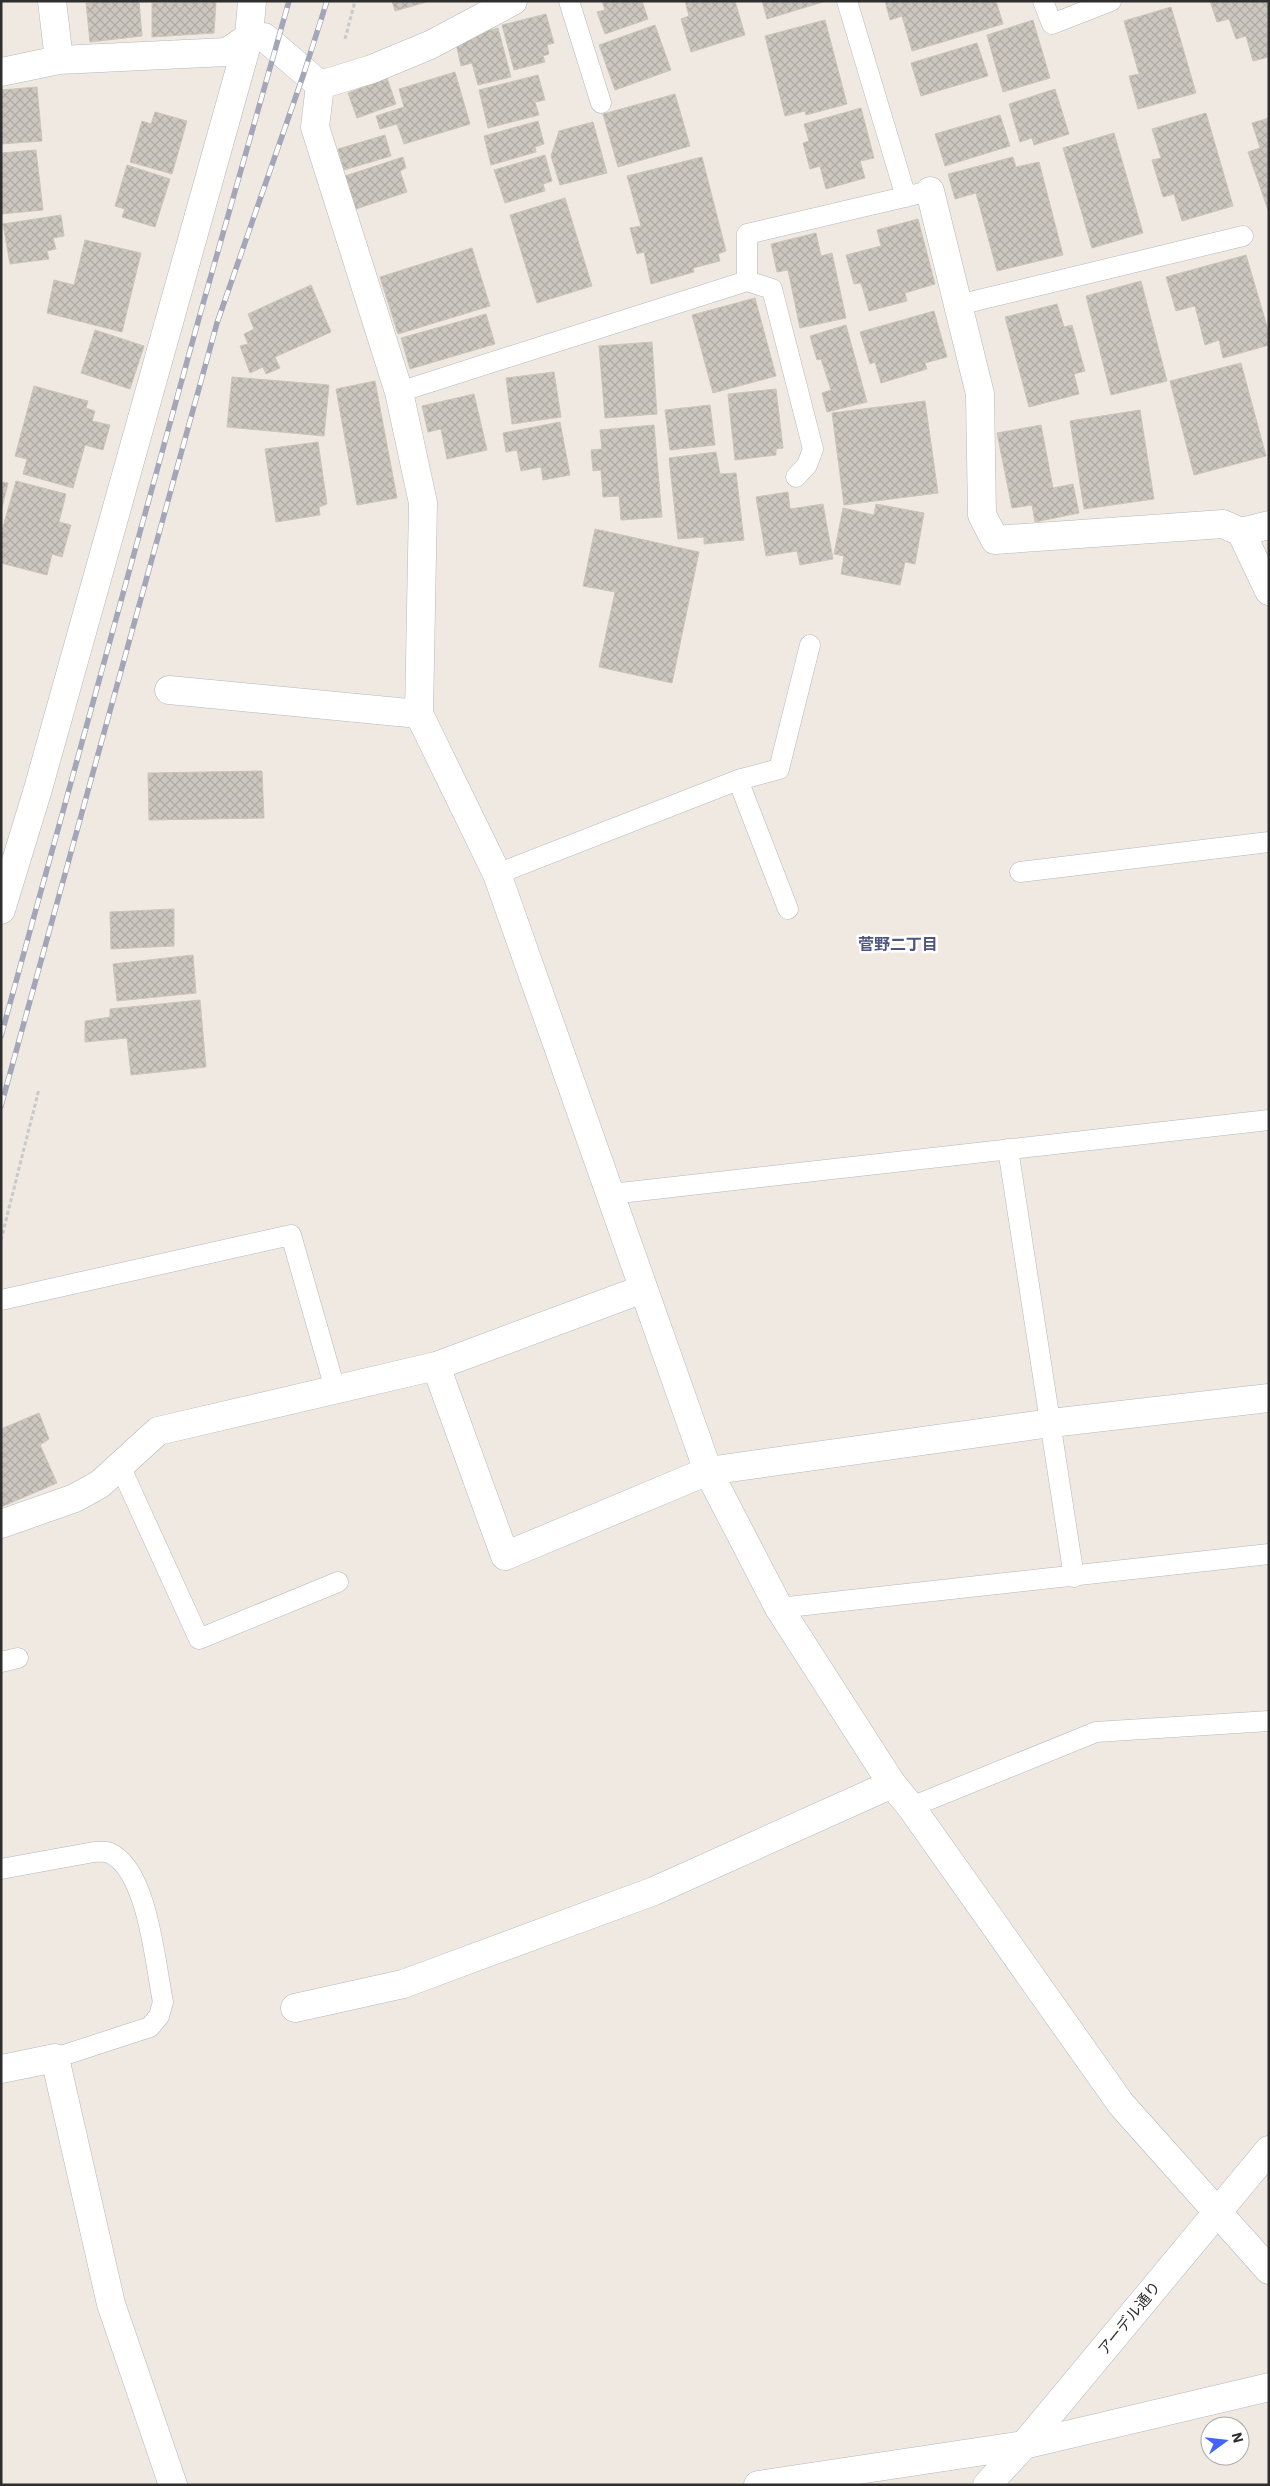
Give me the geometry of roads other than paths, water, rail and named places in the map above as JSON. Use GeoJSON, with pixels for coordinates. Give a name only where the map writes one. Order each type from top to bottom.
{"type":"FeatureCollection","features":[{"type":"Feature","properties":{"kind":"street"},"geometry":{"type":"LineString","coordinates":[[52,1],[59,60]]}},
{"type":"Feature","properties":{"kind":"street"},"geometry":{"type":"LineString","coordinates":[[1,910],[38,789],[249,37],[252,1]]}},
{"type":"Feature","properties":{"kind":"street"},"geometry":{"type":"LineString","coordinates":[[320,85],[372,68],[430,45],[513,1]]}},
{"type":"Feature","properties":{"kind":"street"},"geometry":{"type":"LineString","coordinates":[[1,72],[59,60],[227,52],[249,37],[264,37],[320,85]]}},
{"type":"Feature","properties":{"kind":"street"},"geometry":{"type":"LineString","coordinates":[[320,85],[315,127],[399,392],[422,503],[419,714],[496,874],[708,1471],[779,1608],[892,1784],[911,1806],[1121,2104],[1269,2270]]}},
{"type":"Feature","properties":{"kind":"street"},"geometry":{"type":"LineString","coordinates":[[918,194],[958,305],[980,394],[982,515],[995,540],[1223,524],[1241,532],[1269,525]]}},
{"type":"Feature","properties":{"kind":"street"},"geometry":{"type":"LineString","coordinates":[[1241,532],[1269,591]]}},
{"type":"Feature","properties":{"kind":"street"},"geometry":{"type":"LineString","coordinates":[[169,690],[419,714]]}},
{"type":"Feature","properties":{"kind":"street"},"geometry":{"type":"LineString","coordinates":[[1,1524],[75,1498],[100,1484],[158,1431],[436,1366],[643,1289]]}},
{"type":"Feature","properties":{"kind":"street"},"geometry":{"type":"LineString","coordinates":[[436,1366],[505,1556],[708,1471],[1051,1423],[1269,1398]]}},
{"type":"Feature","properties":{"kind":"street"},"geometry":{"type":"LineString","coordinates":[[295,2008],[403,1984],[654,1891],[892,1784]]}},
{"type":"Feature","properties":{"kind":"street"},"geometry":{"type":"LineString","coordinates":[[1,2069],[55,2058],[111,2304],[174,2485]]}},
{"type":"Feature","properties":{"kind":"street","name":"アーデル通り"},"geometry":{"type":"LineString","coordinates":[[987,2485],[1024,2445],[1269,2150]]}},
{"type":"Feature","properties":{"kind":"street"},"geometry":{"type":"LineString","coordinates":[[758,2485],[1024,2445],[1269,2387]]}},
{"type":"Feature","properties":{"kind":"lane"},"geometry":{"type":"LineString","coordinates":[[569,1],[601,103]]}},
{"type":"Feature","properties":{"kind":"lane"},"geometry":{"type":"LineString","coordinates":[[747,281],[747,234],[918,194],[847,1]]}},
{"type":"Feature","properties":{"kind":"lane"},"geometry":{"type":"LineString","coordinates":[[1043,1],[1052,24],[1111,1]]}},
{"type":"Feature","properties":{"kind":"lane"},"geometry":{"type":"LineString","coordinates":[[958,305],[1243,236]]}},
{"type":"Feature","properties":{"kind":"lane"},"geometry":{"type":"LineString","coordinates":[[399,392],[747,281],[772,289],[813,449],[807,465],[796,477]]}},
{"type":"Feature","properties":{"kind":"lane"},"geometry":{"type":"LineString","coordinates":[[496,874],[738,780],[779,768],[810,645]]}},
{"type":"Feature","properties":{"kind":"lane"},"geometry":{"type":"LineString","coordinates":[[738,780],[788,908]]}},
{"type":"Feature","properties":{"kind":"lane"},"geometry":{"type":"LineString","coordinates":[[1020,872],[1269,842]]}},
{"type":"Feature","properties":{"kind":"lane"},"geometry":{"type":"LineString","coordinates":[[611,1194],[1269,1120]]}},
{"type":"Feature","properties":{"kind":"lane"},"geometry":{"type":"LineString","coordinates":[[1008,1149],[1074,1577]]}},
{"type":"Feature","properties":{"kind":"lane"},"geometry":{"type":"LineString","coordinates":[[1,1300],[292,1235],[335,1389]]}},
{"type":"Feature","properties":{"kind":"lane"},"geometry":{"type":"LineString","coordinates":[[120,1466],[199,1639],[338,1582]]}},
{"type":"Feature","properties":{"kind":"lane"},"geometry":{"type":"LineString","coordinates":[[779,1608],[1074,1577],[1269,1554]]}},
{"type":"Feature","properties":{"kind":"lane"},"geometry":{"type":"LineString","coordinates":[[911,1806],[1096,1732],[1269,1721]]}},
{"type":"Feature","properties":{"kind":"lane"},"geometry":{"type":"LineString","coordinates":[[1,1869],[94,1852],[109,1852],[129,1869],[142,1897],[163,2002],[159,2016],[150,2027],[55,2058]]}},
{"type":"Feature","properties":{"kind":"railway"},"geometry":{"type":"LineString","coordinates":[[1,1036],[199,318],[289,1]]}},
{"type":"Feature","properties":{"kind":"railway"},"geometry":{"type":"LineString","coordinates":[[1,1106],[217,323],[304,73],[327,1]]}},
{"type":"Feature","properties":{"kind":"district","name":"菅野二丁目"},"geometry":{"type":"Point","coordinates":[898,944]}}]}
